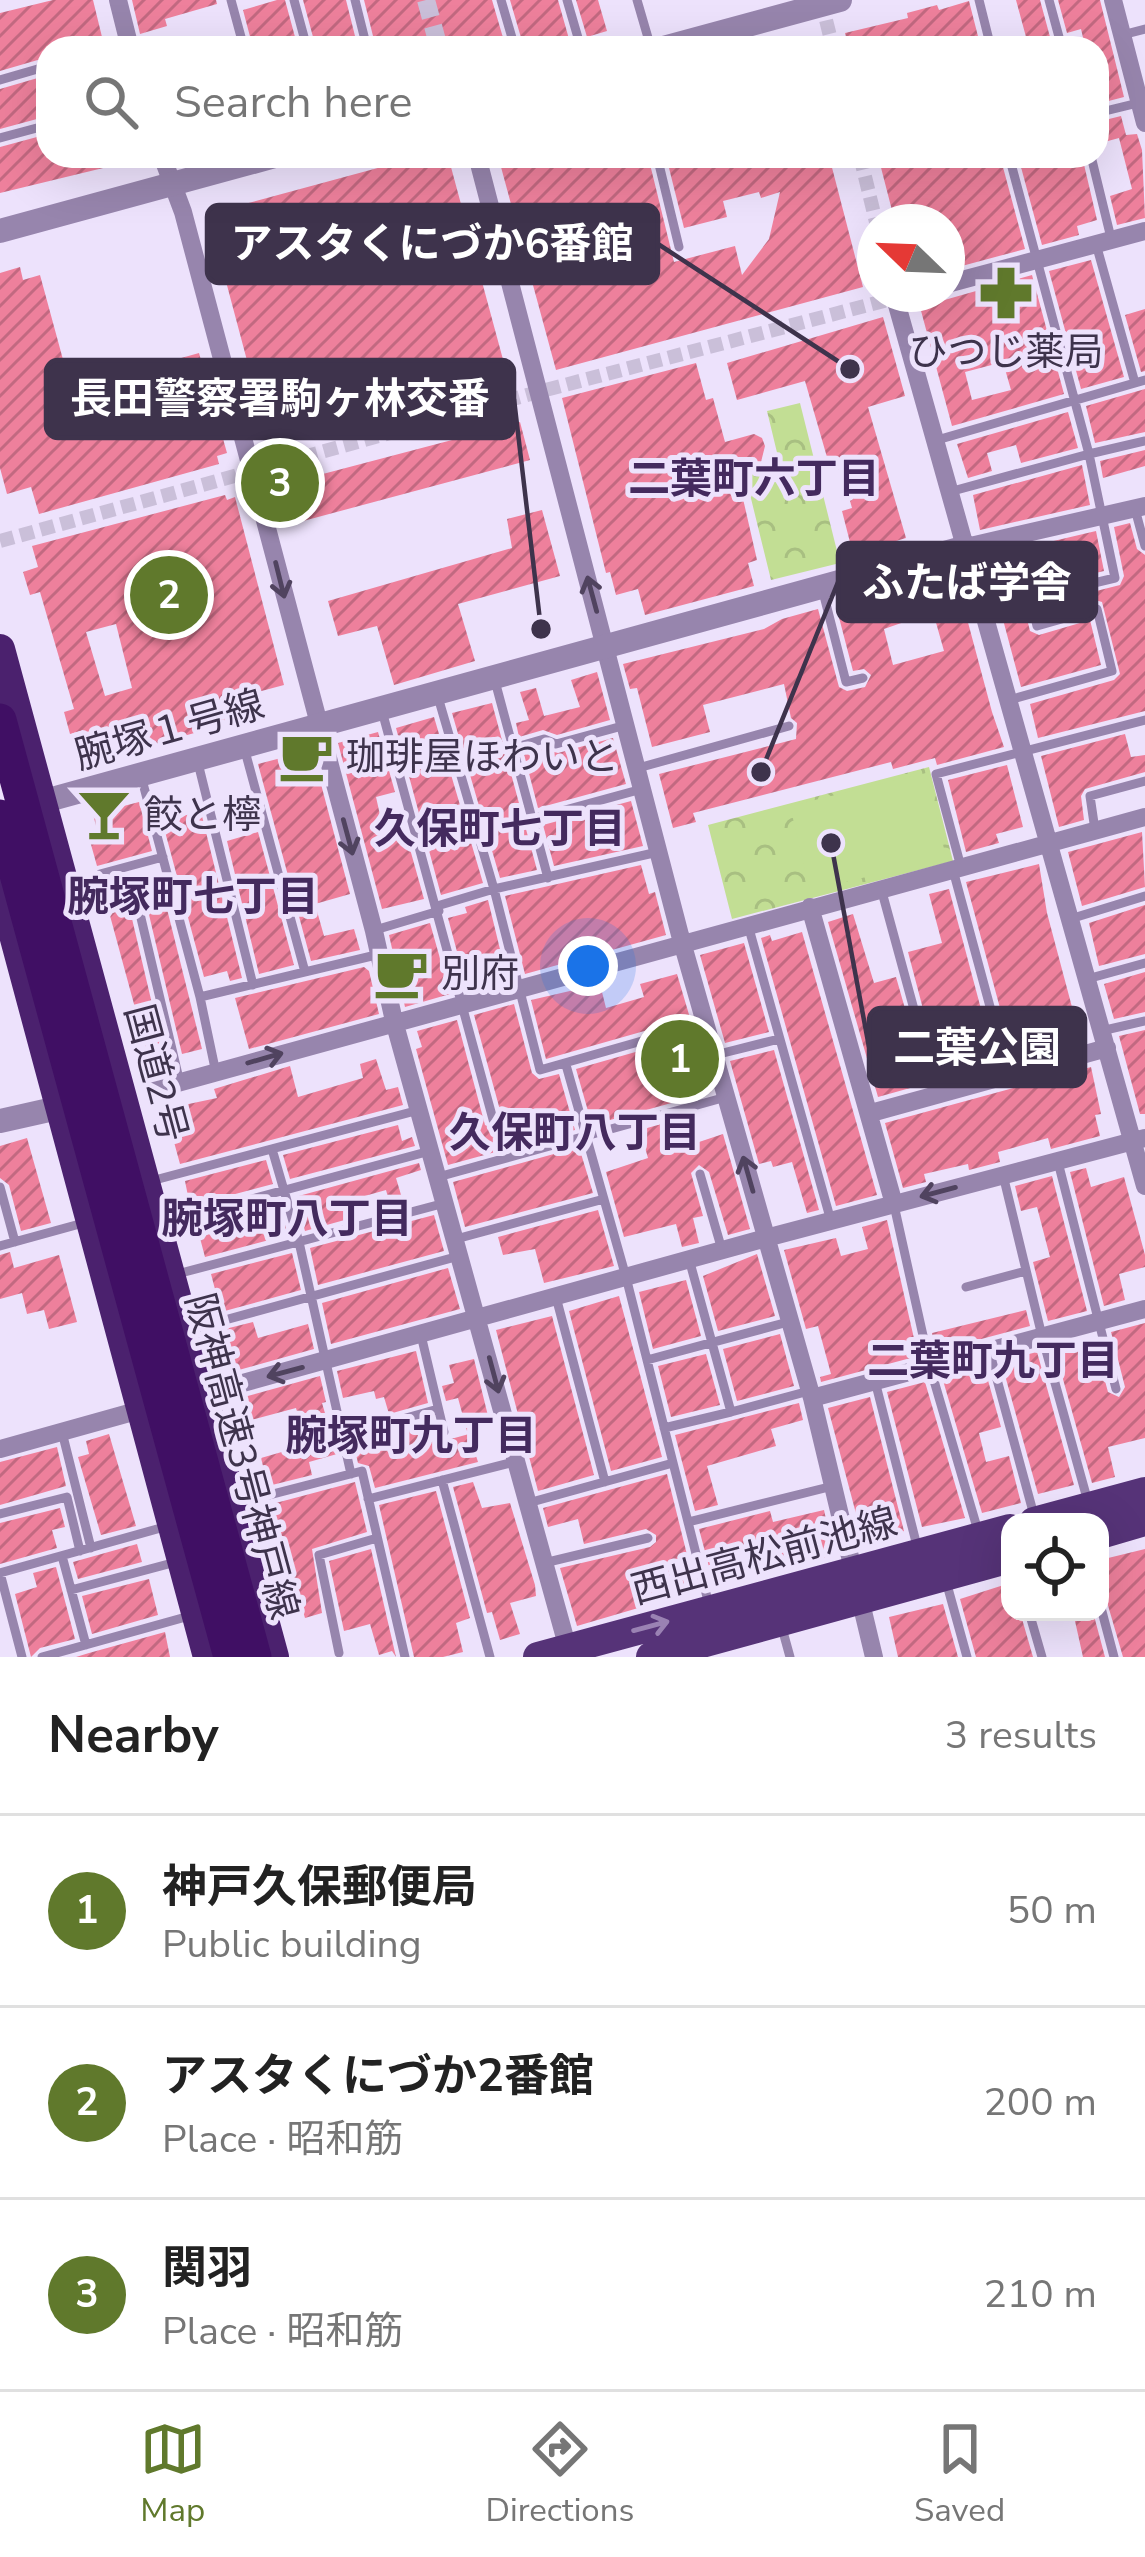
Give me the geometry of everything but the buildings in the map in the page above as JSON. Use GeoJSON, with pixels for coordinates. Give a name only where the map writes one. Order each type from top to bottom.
{"type":"FeatureCollection","features":[{"type":"Feature","properties":{"kind":"highway","name":"国道2号"},"geometry":{"type":"LineString","coordinates":[[0,649],[274,1657]]}},
{"type":"Feature","properties":{"kind":"highway","name":"阪神高速3号神戸線"},"geometry":{"type":"LineString","coordinates":[[0,720],[255,1657]]}},
{"type":"Feature","properties":{"kind":"highway","name":"阪神高速3号神戸線"},"geometry":{"type":"LineString","coordinates":[[0,817],[230,1657]]}},
{"type":"Feature","properties":{"kind":"highway"},"geometry":{"type":"LineString","coordinates":[[0,884],[208,1657]]}},
{"type":"Feature","properties":{"kind":"main road"},"geometry":{"type":"LineString","coordinates":[[1108,1513],[1145,1492]]}},
{"type":"Feature","properties":{"kind":"main road"},"geometry":{"type":"LineString","coordinates":[[1109,1521],[1145,1522]]}},
{"type":"Feature","properties":{"kind":"main road","name":"西出高松前池線"},"geometry":{"type":"LineString","coordinates":[[559,1654],[718,1634],[780,1621],[919,1553],[995,1533]]}},
{"type":"Feature","properties":{"kind":"main road","name":"西出高松前池線"},"geometry":{"type":"LineString","coordinates":[[652,1657],[855,1585],[945,1576],[1001,1560]]}},
{"type":"Feature","properties":{"kind":"street"},"geometry":{"type":"LineString","coordinates":[[118,0],[123,36]]}},
{"type":"Feature","properties":{"kind":"street"},"geometry":{"type":"LineString","coordinates":[[707,36],[840,0]]}},
{"type":"Feature","properties":{"kind":"street"},"geometry":{"type":"LineString","coordinates":[[1113,0],[1143,111]]}},
{"type":"Feature","properties":{"kind":"street"},"geometry":{"type":"LineString","coordinates":[[168,168],[374,931],[376,955],[518,1462],[544,1563],[559,1654]]}},
{"type":"Feature","properties":{"kind":"street"},"geometry":{"type":"LineString","coordinates":[[0,231],[231,168]]}},
{"type":"Feature","properties":{"kind":"street"},"geometry":{"type":"LineString","coordinates":[[480,168],[683,946],[810,1395],[874,1657]]}},
{"type":"Feature","properties":{"kind":"street"},"geometry":{"type":"LineString","coordinates":[[965,279],[1145,231]]}},
{"type":"Feature","properties":{"kind":"street"},"geometry":{"type":"LineString","coordinates":[[906,312],[934,440],[1104,1039],[1139,1140],[1145,1186]]}},
{"type":"Feature","properties":{"kind":"street"},"geometry":{"type":"LineString","coordinates":[[966,547],[1140,507]]}},
{"type":"Feature","properties":{"kind":"street","name":"腕塚１号線"},"geometry":{"type":"LineString","coordinates":[[40,802],[966,547]]}},
{"type":"Feature","properties":{"kind":"street"},"geometry":{"type":"LineString","coordinates":[[152,1090],[1145,817]]}},
{"type":"Feature","properties":{"kind":"street"},"geometry":{"type":"LineString","coordinates":[[810,908],[894,1204]]}},
{"type":"Feature","properties":{"kind":"street"},"geometry":{"type":"LineString","coordinates":[[871,1113],[1009,1076],[1104,1039]]}},
{"type":"Feature","properties":{"kind":"street"},"geometry":{"type":"LineString","coordinates":[[0,1121],[58,1108]]}},
{"type":"Feature","properties":{"kind":"street"},"geometry":{"type":"LineString","coordinates":[[203,1394],[1139,1140]]}},
{"type":"Feature","properties":{"kind":"street"},"geometry":{"type":"LineString","coordinates":[[810,1395],[1145,1309]]}},
{"type":"Feature","properties":{"kind":"street"},"geometry":{"type":"LineString","coordinates":[[0,1449],[140,1410]]}},
{"type":"Feature","properties":{"kind":"lane"},"geometry":{"type":"LineString","coordinates":[[231,0],[241,36]]}},
{"type":"Feature","properties":{"kind":"lane"},"geometry":{"type":"LineString","coordinates":[[294,0],[304,36]]}},
{"type":"Feature","properties":{"kind":"lane"},"geometry":{"type":"LineString","coordinates":[[355,0],[365,36]]}},
{"type":"Feature","properties":{"kind":"lane"},"geometry":{"type":"LineString","coordinates":[[501,0],[512,36]]}},
{"type":"Feature","properties":{"kind":"lane"},"geometry":{"type":"LineString","coordinates":[[567,0],[578,36]]}},
{"type":"Feature","properties":{"kind":"lane"},"geometry":{"type":"LineString","coordinates":[[637,0],[648,36]]}},
{"type":"Feature","properties":{"kind":"lane"},"geometry":{"type":"LineString","coordinates":[[979,0],[988,36]]}},
{"type":"Feature","properties":{"kind":"lane"},"geometry":{"type":"LineString","coordinates":[[1049,0],[1059,36]]}},
{"type":"Feature","properties":{"kind":"lane"},"geometry":{"type":"LineString","coordinates":[[1122,35],[1145,29]]}},
{"type":"Feature","properties":{"kind":"lane"},"geometry":{"type":"LineString","coordinates":[[0,80],[36,70]]}},
{"type":"Feature","properties":{"kind":"lane"},"geometry":{"type":"LineString","coordinates":[[1109,112],[1143,111]]}},
{"type":"Feature","properties":{"kind":"lane"},"geometry":{"type":"LineString","coordinates":[[0,138],[36,128]]}},
{"type":"Feature","properties":{"kind":"lane"},"geometry":{"type":"LineString","coordinates":[[660,168],[679,247]]}},
{"type":"Feature","properties":{"kind":"lane"},"geometry":{"type":"LineString","coordinates":[[1012,168],[1076,400],[1115,578],[1031,598]]}},
{"type":"Feature","properties":{"kind":"lane"},"geometry":{"type":"LineString","coordinates":[[934,440],[1140,382],[1104,242],[1093,168]]}},
{"type":"Feature","properties":{"kind":"lane"},"geometry":{"type":"LineString","coordinates":[[950,492],[1145,441]]}},
{"type":"Feature","properties":{"kind":"lane"},"geometry":{"type":"LineString","coordinates":[[1140,507],[1145,547]]}},
{"type":"Feature","properties":{"kind":"lane"},"geometry":{"type":"LineString","coordinates":[[1009,700],[1112,671],[1097,609],[1037,626],[1016,536]]}},
{"type":"Feature","properties":{"kind":"lane"},"geometry":{"type":"LineString","coordinates":[[822,586],[846,682],[863,678]]}},
{"type":"Feature","properties":{"kind":"lane"},"geometry":{"type":"LineString","coordinates":[[494,676],[548,878]]}},
{"type":"Feature","properties":{"kind":"lane"},"geometry":{"type":"LineString","coordinates":[[436,692],[494,889],[540,1070],[705,1024]]}},
{"type":"Feature","properties":{"kind":"lane"},"geometry":{"type":"LineString","coordinates":[[381,707],[494,1123]]}},
{"type":"Feature","properties":{"kind":"lane"},"geometry":{"type":"LineString","coordinates":[[1009,1076],[935,774],[1145,720]]}},
{"type":"Feature","properties":{"kind":"lane"},"geometry":{"type":"LineString","coordinates":[[513,748],[544,739],[556,744],[626,725]]}},
{"type":"Feature","properties":{"kind":"lane"},"geometry":{"type":"LineString","coordinates":[[637,768],[789,726]]}},
{"type":"Feature","properties":{"kind":"lane"},"geometry":{"type":"LineString","coordinates":[[243,745],[304,972]]}},
{"type":"Feature","properties":{"kind":"lane"},"geometry":{"type":"LineString","coordinates":[[196,758],[253,985]]}},
{"type":"Feature","properties":{"kind":"lane"},"geometry":{"type":"LineString","coordinates":[[140,774],[216,1072]]}},
{"type":"Feature","properties":{"kind":"lane"},"geometry":{"type":"LineString","coordinates":[[1095,830],[1090,796],[1145,781]]}},
{"type":"Feature","properties":{"kind":"lane"},"geometry":{"type":"LineString","coordinates":[[532,819],[642,789]]}},
{"type":"Feature","properties":{"kind":"lane"},"geometry":{"type":"LineString","coordinates":[[374,931],[494,889],[658,852]]}},
{"type":"Feature","properties":{"kind":"lane"},"geometry":{"type":"LineString","coordinates":[[100,874],[163,857]]}},
{"type":"Feature","properties":{"kind":"lane"},"geometry":{"type":"LineString","coordinates":[[72,913],[171,886]]}},
{"type":"Feature","properties":{"kind":"lane"},"geometry":{"type":"LineString","coordinates":[[882,889],[921,1035],[993,1015]]}},
{"type":"Feature","properties":{"kind":"lane"},"geometry":{"type":"LineString","coordinates":[[1070,919],[1145,896]]}},
{"type":"Feature","properties":{"kind":"lane"},"geometry":{"type":"LineString","coordinates":[[136,897],[180,1083]]}},
{"type":"Feature","properties":{"kind":"lane"},"geometry":{"type":"LineString","coordinates":[[748,925],[831,1221]]}},
{"type":"Feature","properties":{"kind":"lane"},"geometry":{"type":"LineString","coordinates":[[200,998],[376,955]]}},
{"type":"Feature","properties":{"kind":"lane"},"geometry":{"type":"LineString","coordinates":[[1087,979],[1145,963]]}},
{"type":"Feature","properties":{"kind":"lane"},"geometry":{"type":"LineString","coordinates":[[1104,1039],[1145,1021]]}},
{"type":"Feature","properties":{"kind":"lane"},"geometry":{"type":"LineString","coordinates":[[715,1055],[779,1039]]}},
{"type":"Feature","properties":{"kind":"lane"},"geometry":{"type":"LineString","coordinates":[[566,1065],[718,1634]]}},
{"type":"Feature","properties":{"kind":"lane"},"geometry":{"type":"LineString","coordinates":[[438,1177],[726,1097]]}},
{"type":"Feature","properties":{"kind":"lane"},"geometry":{"type":"LineString","coordinates":[[146,1182],[419,1110]]}},
{"type":"Feature","properties":{"kind":"lane"},"geometry":{"type":"LineString","coordinates":[[272,1149],[299,1242],[351,1474]]}},
{"type":"Feature","properties":{"kind":"lane"},"geometry":{"type":"LineString","coordinates":[[158,1225],[431,1151]]}},
{"type":"Feature","properties":{"kind":"lane"},"geometry":{"type":"LineString","coordinates":[[1058,1161],[1116,1389]]}},
{"type":"Feature","properties":{"kind":"lane"},"geometry":{"type":"LineString","coordinates":[[700,1174],[722,1250]]}},
{"type":"Feature","properties":{"kind":"lane"},"geometry":{"type":"LineString","coordinates":[[1003,1175],[1042,1336],[1093,1513]]}},
{"type":"Feature","properties":{"kind":"lane"},"geometry":{"type":"LineString","coordinates":[[0,1187],[15,1242]]}},
{"type":"Feature","properties":{"kind":"lane"},"geometry":{"type":"LineString","coordinates":[[186,1330],[311,1297],[604,1199]]}},
{"type":"Feature","properties":{"kind":"lane"},"geometry":{"type":"LineString","coordinates":[[171,1275],[446,1203]]}},
{"type":"Feature","properties":{"kind":"lane"},"geometry":{"type":"LineString","coordinates":[[894,1204],[930,1366],[995,1533]]}},
{"type":"Feature","properties":{"kind":"lane"},"geometry":{"type":"LineString","coordinates":[[0,1246],[89,1222]]}},
{"type":"Feature","properties":{"kind":"lane"},"geometry":{"type":"LineString","coordinates":[[689,1259],[731,1412]]}},
{"type":"Feature","properties":{"kind":"lane"},"geometry":{"type":"LineString","coordinates":[[966,1288],[1026,1271]]}},
{"type":"Feature","properties":{"kind":"lane"},"geometry":{"type":"LineString","coordinates":[[556,1297],[605,1482]]}},
{"type":"Feature","properties":{"kind":"lane"},"geometry":{"type":"LineString","coordinates":[[647,1360],[788,1322]]}},
{"type":"Feature","properties":{"kind":"lane"},"geometry":{"type":"LineString","coordinates":[[421,1335],[444,1432]]}},
{"type":"Feature","properties":{"kind":"lane"},"geometry":{"type":"LineString","coordinates":[[989,1351],[1033,1513]]}},
{"type":"Feature","properties":{"kind":"lane"},"geometry":{"type":"LineString","coordinates":[[875,1381],[919,1553]]}},
{"type":"Feature","properties":{"kind":"lane"},"geometry":{"type":"LineString","coordinates":[[664,1428],[810,1395]]}},
{"type":"Feature","properties":{"kind":"lane"},"geometry":{"type":"LineString","coordinates":[[342,1436],[439,1409]]}},
{"type":"Feature","properties":{"kind":"lane"},"geometry":{"type":"LineString","coordinates":[[62,1432],[86,1549]]}},
{"type":"Feature","properties":{"kind":"lane"},"geometry":{"type":"LineString","coordinates":[[368,1499],[518,1462]]}},
{"type":"Feature","properties":{"kind":"lane"},"geometry":{"type":"LineString","coordinates":[[528,1502],[673,1463]]}},
{"type":"Feature","properties":{"kind":"lane"},"geometry":{"type":"LineString","coordinates":[[233,1504],[362,1471],[405,1657]]}},
{"type":"Feature","properties":{"kind":"lane"},"geometry":{"type":"LineString","coordinates":[[442,1480],[490,1657]]}},
{"type":"Feature","properties":{"kind":"lane"},"geometry":{"type":"LineString","coordinates":[[688,1522],[833,1486]]}},
{"type":"Feature","properties":{"kind":"lane"},"geometry":{"type":"LineString","coordinates":[[0,1514],[67,1497],[86,1549]]}},
{"type":"Feature","properties":{"kind":"lane"},"geometry":{"type":"LineString","coordinates":[[22,1657],[0,1573],[172,1525]]}},
{"type":"Feature","properties":{"kind":"lane"},"geometry":{"type":"LineString","coordinates":[[339,1653],[319,1555],[377,1538]]}},
{"type":"Feature","properties":{"kind":"lane"},"geometry":{"type":"LineString","coordinates":[[544,1563],[648,1538]]}},
{"type":"Feature","properties":{"kind":"lane"},"geometry":{"type":"LineString","coordinates":[[62,1556],[86,1645]]}},
{"type":"Feature","properties":{"kind":"lane"},"geometry":{"type":"LineString","coordinates":[[71,1590],[182,1561]]}},
{"type":"Feature","properties":{"kind":"lane"},"geometry":{"type":"LineString","coordinates":[[945,1576],[967,1657]]}},
{"type":"Feature","properties":{"kind":"lane"},"geometry":{"type":"LineString","coordinates":[[42,1657],[196,1614]]}},
{"type":"Feature","properties":{"kind":"lane"},"geometry":{"type":"LineString","coordinates":[[780,1621],[790,1657]]}},
{"type":"Feature","properties":{"kind":"lane"},"geometry":{"type":"LineString","coordinates":[[1032,1621],[1042,1657]]}},
{"type":"Feature","properties":{"kind":"lane"},"geometry":{"type":"LineString","coordinates":[[1104,1621],[1114,1657]]}},
{"type":"Feature","properties":{"kind":"green space"},"geometry":{"type":"Polygon","coordinates":[[[800,403],[840,563],[771,580],[745,474],[780,465],[767,411],[800,403]]]}},
{"type":"Feature","properties":{"kind":"green space"},"geometry":{"type":"Polygon","coordinates":[[[929,767],[953,861],[732,919],[708,825],[929,767]]]}},
{"type":"Feature","properties":{"kind":"green space"},"geometry":{"type":"Polygon","coordinates":[[[926,773],[946,857],[810,891],[790,806],[926,773]]]}},
{"type":"Feature","properties":{"kind":"tunnel"},"geometry":{"type":"LineString","coordinates":[[426,0],[436,36]]}},
{"type":"Feature","properties":{"kind":"tunnel"},"geometry":{"type":"LineString","coordinates":[[821,0],[830,36]]}},
{"type":"Feature","properties":{"kind":"tunnel"},"geometry":{"type":"LineString","coordinates":[[863,168],[872,204]]}},
{"type":"Feature","properties":{"kind":"tunnel"},"geometry":{"type":"LineString","coordinates":[[0,541],[857,308]]}},
{"type":"Feature","properties":{"kind":"place","name":"ひつじ薬局"},"geometry":{"type":"Point","coordinates":[1006,293]}},
{"type":"Feature","properties":{"kind":"place","name":"アスタくにづか6番館"},"geometry":{"type":"Point","coordinates":[850,369]}},
{"type":"Feature","properties":{"kind":"place","name":"関羽"},"geometry":{"type":"Point","coordinates":[280,483]}},
{"type":"Feature","properties":{"kind":"place","name":"アスタくにづか2番館"},"geometry":{"type":"Point","coordinates":[169,595]}},
{"type":"Feature","properties":{"kind":"place","name":"長田警察署駒ヶ林交番"},"geometry":{"type":"Point","coordinates":[541,629]}},
{"type":"Feature","properties":{"kind":"place","name":"珈琲屋ほわいと"},"geometry":{"type":"Point","coordinates":[306,756]}},
{"type":"Feature","properties":{"kind":"place","name":"ふたば学舎"},"geometry":{"type":"Point","coordinates":[761,772]}},
{"type":"Feature","properties":{"kind":"place","name":"餃と檸"},"geometry":{"type":"Point","coordinates":[104,814]}},
{"type":"Feature","properties":{"kind":"place","name":"二葉公園"},"geometry":{"type":"Point","coordinates":[831,843]}},
{"type":"Feature","properties":{"kind":"place","name":"別府"},"geometry":{"type":"Point","coordinates":[401,973]}},
{"type":"Feature","properties":{"kind":"place","name":"神戸久保郵便局"},"geometry":{"type":"Point","coordinates":[680,1059]}},
{"type":"Feature","properties":{"kind":"district","name":"二葉町六丁目"},"geometry":{"type":"Point","coordinates":[754,478]}},
{"type":"Feature","properties":{"kind":"district","name":"久保町七丁目"},"geometry":{"type":"Point","coordinates":[500,828]}},
{"type":"Feature","properties":{"kind":"district","name":"腕塚町七丁目"},"geometry":{"type":"Point","coordinates":[193,896]}},
{"type":"Feature","properties":{"kind":"district","name":"久保町八丁目"},"geometry":{"type":"Point","coordinates":[575,1132]}},
{"type":"Feature","properties":{"kind":"district","name":"腕塚町八丁目"},"geometry":{"type":"Point","coordinates":[287,1218]}},
{"type":"Feature","properties":{"kind":"district","name":"二葉町九丁目"},"geometry":{"type":"Point","coordinates":[993,1360]}},
{"type":"Feature","properties":{"kind":"district","name":"腕塚町九丁目"},"geometry":{"type":"Point","coordinates":[411,1435]}}]}
